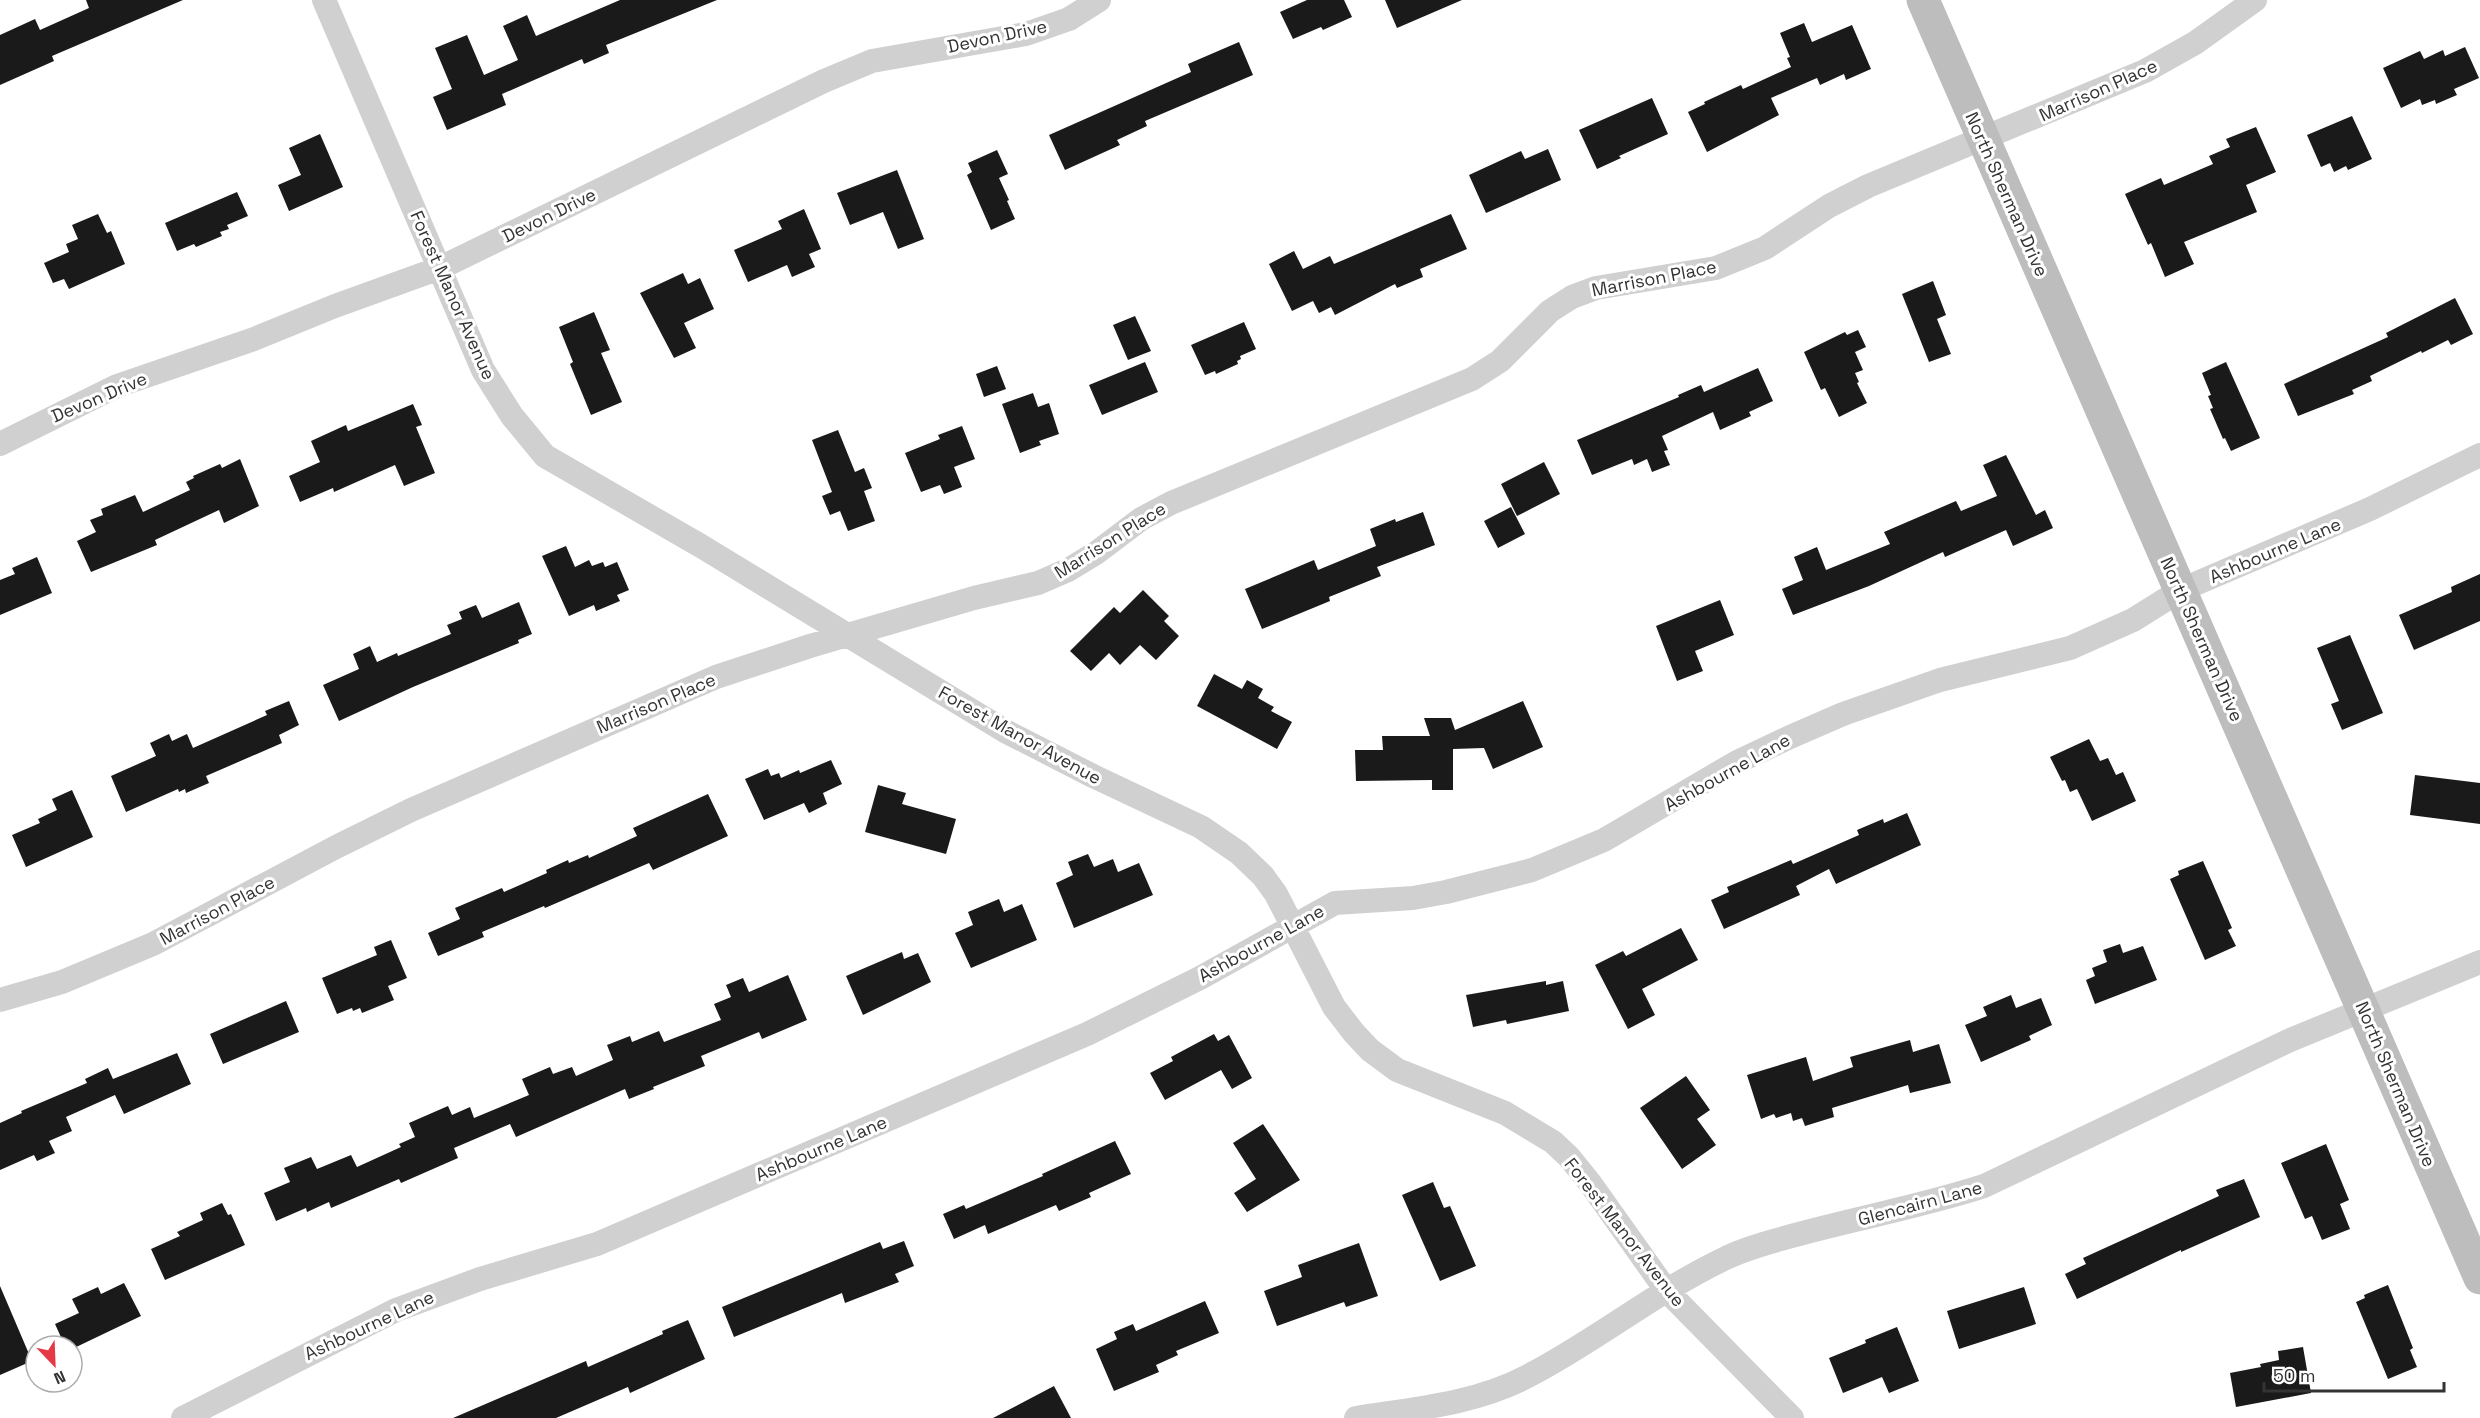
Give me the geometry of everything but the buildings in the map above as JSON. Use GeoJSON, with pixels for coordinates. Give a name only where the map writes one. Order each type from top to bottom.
{"type":"FeatureCollection","features":[{"type":"Feature","properties":{"kind":"main road","name":"North Sherman Drive"},"geometry":{"type":"LineString","coordinates":[[1923,0],[2480,1278]]}},
{"type":"Feature","properties":{"kind":"street","name":"Forest Manor Avenue"},"geometry":{"type":"LineString","coordinates":[[324,0],[483,370],[512,416],[545,456],[692,541],[1005,731],[1221,839],[1263,876],[1294,925],[1334,1006],[1370,1050],[1397,1070],[1505,1113],[1552,1142],[1569,1157],[1590,1183],[1666,1290],[1792,1418]]}},
{"type":"Feature","properties":{"kind":"street","name":"Devon Drive"},"geometry":{"type":"LineString","coordinates":[[0,444],[117,386],[254,339],[335,306],[440,268],[824,81],[872,61],[1026,34],[1069,19],[1099,0]]}},
{"type":"Feature","properties":{"kind":"street","name":"Marrison Place"},"geometry":{"type":"LineString","coordinates":[[0,1000],[62,982],[153,944],[184,930],[336,847],[411,810],[716,677],[974,598],[1038,583],[1068,570],[1096,553],[1141,519],[1171,503],[1472,379],[1500,361],[1550,311],[1572,297],[1596,288],[1676,276],[1726,264],[1765,248],[1829,206],[1868,186],[2145,71],[2195,43],[2254,0]]}},
{"type":"Feature","properties":{"kind":"street","name":"Ashbourne Lane"},"geometry":{"type":"LineString","coordinates":[[183,1418],[396,1310],[480,1279],[597,1244],[1087,1034],[1200,978],[1335,903],[1413,898],[1532,870],[1604,840],[1737,762],[1790,737],[1843,714],[1940,680],[2070,648],[2133,620],[2181,590],[2370,508],[2480,454]]}},
{"type":"Feature","properties":{"kind":"street","name":"Glencairn Lane"},"geometry":{"type":"LineString","coordinates":[[1356,1418],[1439,1406],[1505,1386],[1548,1366],[1666,1290],[1746,1250],[1789,1236],[1944,1199],[1984,1186],[2288,1041],[2480,962]]}}]}
